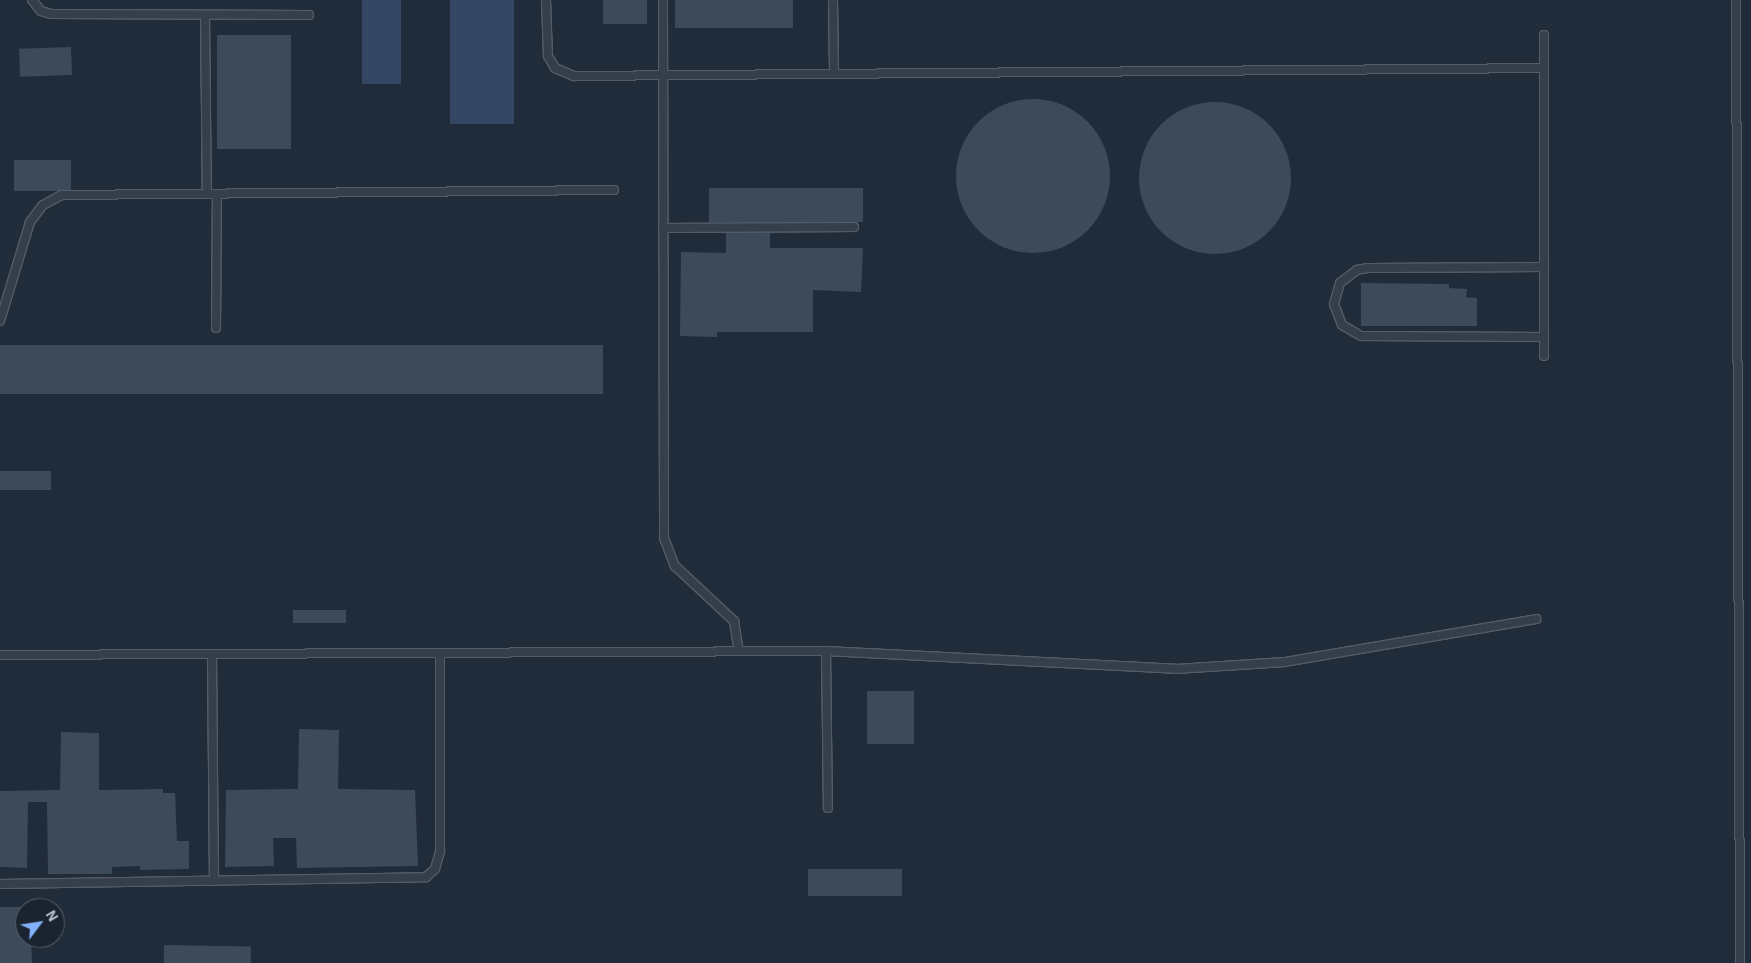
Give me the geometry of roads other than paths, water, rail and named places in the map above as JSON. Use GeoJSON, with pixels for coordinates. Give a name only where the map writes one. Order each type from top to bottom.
{"type":"FeatureCollection","features":[{"type":"Feature","properties":{"kind":"lane"},"geometry":{"type":"LineString","coordinates":[[32,0],[37,8],[51,14],[205,16],[309,14]]}},
{"type":"Feature","properties":{"kind":"lane"},"geometry":{"type":"LineString","coordinates":[[546,0],[548,56],[560,72],[574,76],[1543,68]]}},
{"type":"Feature","properties":{"kind":"lane"},"geometry":{"type":"LineString","coordinates":[[663,0],[664,538],[670,557],[682,574],[734,621],[739,651]]}},
{"type":"Feature","properties":{"kind":"lane"},"geometry":{"type":"LineString","coordinates":[[833,0],[834,74]]}},
{"type":"Feature","properties":{"kind":"lane"},"geometry":{"type":"LineString","coordinates":[[1736,0],[1740,963]]}},
{"type":"Feature","properties":{"kind":"lane"},"geometry":{"type":"LineString","coordinates":[[205,16],[207,194]]}},
{"type":"Feature","properties":{"kind":"lane"},"geometry":{"type":"LineString","coordinates":[[1544,35],[1544,356]]}},
{"type":"Feature","properties":{"kind":"lane"},"geometry":{"type":"LineString","coordinates":[[0,322],[28,226],[36,213],[52,199],[73,193],[217,194],[614,190]]}},
{"type":"Feature","properties":{"kind":"lane"},"geometry":{"type":"LineString","coordinates":[[216,328],[217,194]]}},
{"type":"Feature","properties":{"kind":"lane"},"geometry":{"type":"LineString","coordinates":[[662,228],[854,227]]}},
{"type":"Feature","properties":{"kind":"lane"},"geometry":{"type":"LineString","coordinates":[[1544,267],[1368,268],[1352,272],[1340,283],[1334,304],[1342,325],[1361,336],[1544,337]]}},
{"type":"Feature","properties":{"kind":"lane"},"geometry":{"type":"LineString","coordinates":[[0,655],[440,655],[826,651],[1139,669],[1212,668],[1322,657],[1536,619]]}},
{"type":"Feature","properties":{"kind":"lane"},"geometry":{"type":"LineString","coordinates":[[826,651],[828,808]]}},
{"type":"Feature","properties":{"kind":"lane"},"geometry":{"type":"LineString","coordinates":[[0,884],[414,879],[431,874],[440,851],[440,655]]}},
{"type":"Feature","properties":{"kind":"lane"},"geometry":{"type":"LineString","coordinates":[[212,656],[214,881]]}},
{"type":"Feature","properties":{"kind":"water"},"geometry":{"type":"Polygon","coordinates":[[[362,0],[401,0],[401,84],[362,84],[362,0]]]}},
{"type":"Feature","properties":{"kind":"water"},"geometry":{"type":"Polygon","coordinates":[[[450,0],[514,0],[514,124],[450,124],[450,0]]]}}]}
